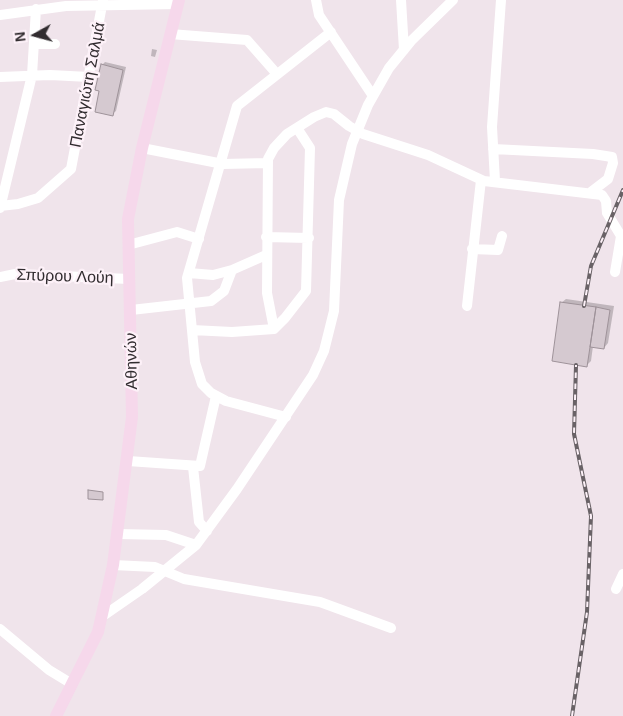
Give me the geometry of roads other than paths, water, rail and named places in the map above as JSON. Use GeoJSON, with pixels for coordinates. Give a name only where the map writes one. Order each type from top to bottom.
{"type":"FeatureCollection","features":[{"type":"Feature","properties":{"kind":"main road","name":"Αθηνών"},"geometry":{"type":"LineString","coordinates":[[56,716],[92,646],[103,616],[113,565],[128,461],[132,417],[128,213],[178,2]]}},
{"type":"Feature","properties":{"kind":"street"},"geometry":{"type":"LineString","coordinates":[[23,0],[24,11]]}},
{"type":"Feature","properties":{"kind":"street"},"geometry":{"type":"LineString","coordinates":[[316,0],[318,14],[373,96]]}},
{"type":"Feature","properties":{"kind":"street"},"geometry":{"type":"LineString","coordinates":[[401,0],[404,50]]}},
{"type":"Feature","properties":{"kind":"street"},"geometry":{"type":"LineString","coordinates":[[103,616],[165,571],[196,544],[207,531],[313,376],[328,336],[335,303],[339,200],[344,171],[357,131],[384,76],[404,50],[453,0]]}},
{"type":"Feature","properties":{"kind":"street"},"geometry":{"type":"LineString","coordinates":[[495,181],[492,114],[501,0]]}},
{"type":"Feature","properties":{"kind":"street","name":"Παναγιώτη Σαλμά"},"geometry":{"type":"LineString","coordinates":[[0,207],[13,206],[38,198],[71,169],[103,2]]}},
{"type":"Feature","properties":{"kind":"street"},"geometry":{"type":"LineString","coordinates":[[0,15],[36,9],[57,3],[178,2]]}},
{"type":"Feature","properties":{"kind":"street"},"geometry":{"type":"LineString","coordinates":[[0,207],[32,76],[36,9]]}},
{"type":"Feature","properties":{"kind":"street"},"geometry":{"type":"LineString","coordinates":[[286,417],[251,409],[216,396],[204,386],[197,372],[187,284],[198,239],[237,106],[276,73],[331,32]]}},
{"type":"Feature","properties":{"kind":"street"},"geometry":{"type":"LineString","coordinates":[[170,34],[247,40],[276,73]]}},
{"type":"Feature","properties":{"kind":"street"},"geometry":{"type":"LineString","coordinates":[[34,44],[55,44]]}},
{"type":"Feature","properties":{"kind":"street"},"geometry":{"type":"LineString","coordinates":[[0,76],[89,77]]}},
{"type":"Feature","properties":{"kind":"street"},"geometry":{"type":"LineString","coordinates":[[274,328],[268,301],[266,255],[267,163],[274,148],[297,128],[320,114],[329,112],[357,131],[428,155],[480,180],[591,192],[604,197],[607,213],[620,236],[615,272]]}},
{"type":"Feature","properties":{"kind":"street"},"geometry":{"type":"LineString","coordinates":[[192,330],[232,332],[274,328],[295,307],[308,289],[310,148],[297,128]]}},
{"type":"Feature","properties":{"kind":"street"},"geometry":{"type":"LineString","coordinates":[[142,148],[221,164],[252,165],[267,163]]}},
{"type":"Feature","properties":{"kind":"street"},"geometry":{"type":"LineString","coordinates":[[493,150],[593,154],[612,157],[613,163],[608,179],[591,192]]}},
{"type":"Feature","properties":{"kind":"street"},"geometry":{"type":"LineString","coordinates":[[467,306],[480,180]]}},
{"type":"Feature","properties":{"kind":"street"},"geometry":{"type":"LineString","coordinates":[[128,245],[177,232],[198,239]]}},
{"type":"Feature","properties":{"kind":"street"},"geometry":{"type":"LineString","coordinates":[[472,249],[498,250],[502,236]]}},
{"type":"Feature","properties":{"kind":"street"},"geometry":{"type":"LineString","coordinates":[[266,237],[309,238]]}},
{"type":"Feature","properties":{"kind":"street"},"geometry":{"type":"LineString","coordinates":[[189,272],[213,275],[232,270],[266,255]]}},
{"type":"Feature","properties":{"kind":"street"},"geometry":{"type":"LineString","coordinates":[[130,310],[207,303],[219,297],[227,284],[232,270]]}},
{"type":"Feature","properties":{"kind":"street","name":"Σπύρου Λούη"},"geometry":{"type":"LineString","coordinates":[[0,277],[15,274],[129,279]]}},
{"type":"Feature","properties":{"kind":"street"},"geometry":{"type":"LineString","coordinates":[[128,461],[199,467],[216,396]]}},
{"type":"Feature","properties":{"kind":"street"},"geometry":{"type":"LineString","coordinates":[[193,467],[199,522],[207,531]]}},
{"type":"Feature","properties":{"kind":"street"},"geometry":{"type":"LineString","coordinates":[[118,534],[166,534],[196,544]]}},
{"type":"Feature","properties":{"kind":"street"},"geometry":{"type":"LineString","coordinates":[[113,565],[151,566],[184,579],[320,602],[391,628]]}},
{"type":"Feature","properties":{"kind":"street"},"geometry":{"type":"LineString","coordinates":[[616,589],[623,574]]}},
{"type":"Feature","properties":{"kind":"street"},"geometry":{"type":"LineString","coordinates":[[0,629],[49,670],[72,684]]}},
{"type":"Feature","properties":{"kind":"railway"},"geometry":{"type":"LineString","coordinates":[[584,306],[591,266],[623,190]]}},
{"type":"Feature","properties":{"kind":"railway"},"geometry":{"type":"LineString","coordinates":[[572,716],[587,612],[591,516],[574,434],[576,365]]}}]}
